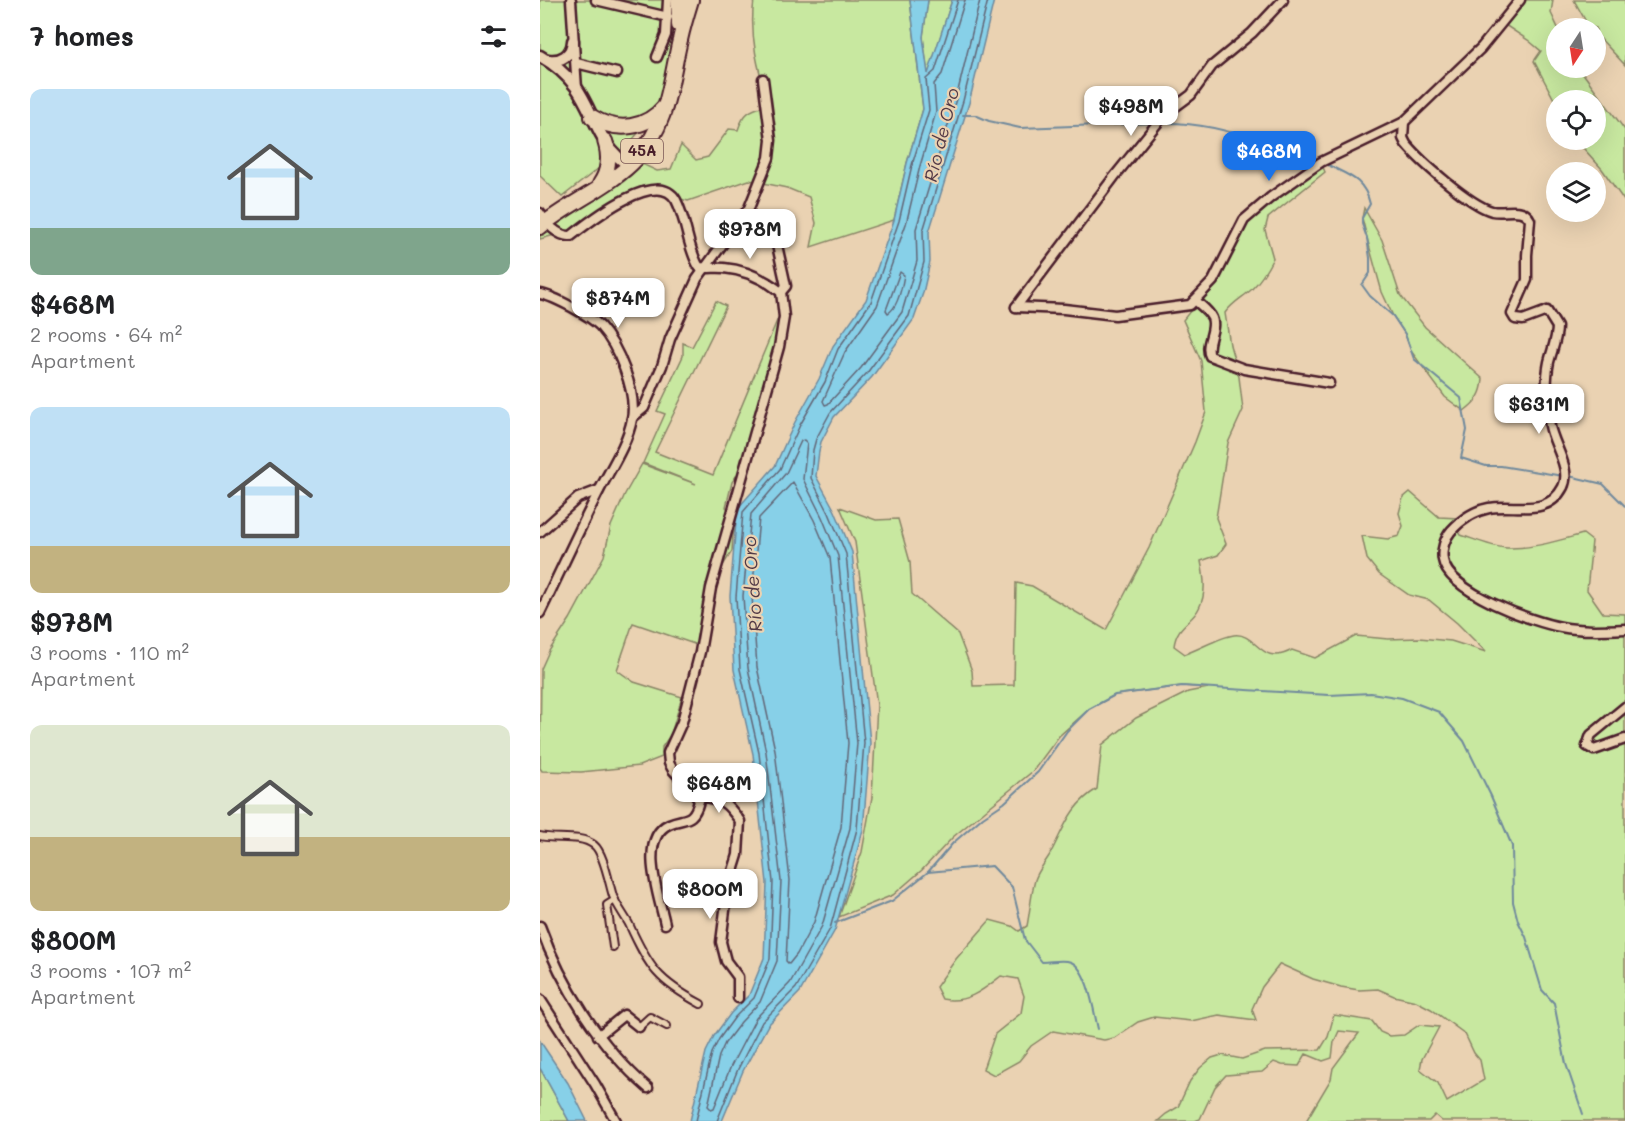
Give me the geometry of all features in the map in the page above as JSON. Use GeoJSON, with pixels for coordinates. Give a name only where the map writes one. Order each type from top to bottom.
{"type":"FeatureCollection","features":[{"type":"Feature","properties":{"kind":"highway","name":"45A"},"geometry":{"type":"LineString","coordinates":[[679,0],[680,39]]}},
{"type":"Feature","properties":{"kind":"highway","name":"45A"},"geometry":{"type":"LineString","coordinates":[[542,221],[590,194],[629,165],[637,158],[655,132],[668,102],[680,39],[691,0]]}},
{"type":"Feature","properties":{"kind":"highway"},"geometry":{"type":"LineString","coordinates":[[592,117],[611,126],[633,126],[653,118],[668,102]]}},
{"type":"Feature","properties":{"kind":"highway"},"geometry":{"type":"LineString","coordinates":[[590,194],[602,180],[607,168],[608,154],[605,141]]}},
{"type":"Feature","properties":{"kind":"street"},"geometry":{"type":"LineString","coordinates":[[571,0],[577,89]]}},
{"type":"Feature","properties":{"kind":"street"},"geometry":{"type":"LineString","coordinates":[[596,0],[668,17]]}},
{"type":"Feature","properties":{"kind":"street"},"geometry":{"type":"LineString","coordinates":[[657,57],[666,35],[668,0]]}},
{"type":"Feature","properties":{"kind":"street"},"geometry":{"type":"LineString","coordinates":[[1283,0],[1252,33],[1212,66],[1191,96],[1164,116],[1114,177],[1016,307],[1064,309],[1115,315],[1190,305],[1213,281],[1244,220],[1271,196],[1321,162],[1404,122],[1481,48],[1520,0]]}},
{"type":"Feature","properties":{"kind":"street"},"geometry":{"type":"LineString","coordinates":[[544,58],[557,61],[565,57],[572,50],[573,41]]}},
{"type":"Feature","properties":{"kind":"street"},"geometry":{"type":"LineString","coordinates":[[544,58],[563,72],[577,89],[605,141],[617,156],[629,165]]}},
{"type":"Feature","properties":{"kind":"street"},"geometry":{"type":"LineString","coordinates":[[576,63],[617,73]]}},
{"type":"Feature","properties":{"kind":"street"},"geometry":{"type":"LineString","coordinates":[[632,418],[644,408],[663,366],[670,339],[697,279],[749,208],[769,158],[771,140],[763,79]]}},
{"type":"Feature","properties":{"kind":"street"},"geometry":{"type":"LineString","coordinates":[[1404,122],[1403,138],[1406,144],[1416,157],[1439,177],[1490,210],[1519,211],[1529,216],[1527,280],[1513,308],[1513,317],[1523,320],[1547,311],[1557,327],[1549,364],[1548,394],[1550,426],[1565,476],[1562,489],[1558,495],[1532,509],[1488,508],[1460,520],[1444,543],[1443,560],[1447,571],[1458,583],[1473,593],[1498,606],[1535,620],[1562,627],[1593,630],[1625,629]]}},
{"type":"Feature","properties":{"kind":"street"},"geometry":{"type":"LineString","coordinates":[[542,221],[565,237],[571,236],[617,203],[649,190],[666,191],[675,198],[699,267],[719,267],[751,274],[764,278],[781,292],[784,317],[779,347],[711,588],[701,647],[682,722],[668,753],[669,763],[673,770],[699,801],[697,811],[685,821],[669,823],[660,830],[653,845],[653,872],[665,924]]}},
{"type":"Feature","properties":{"kind":"street"},"geometry":{"type":"LineString","coordinates":[[777,227],[777,245],[786,286],[781,292]]}},
{"type":"Feature","properties":{"kind":"street"},"geometry":{"type":"LineString","coordinates":[[540,294],[556,298],[599,325],[620,356],[630,386],[632,418],[620,453],[599,490],[540,613]]}},
{"type":"Feature","properties":{"kind":"street"},"geometry":{"type":"LineString","coordinates":[[1195,300],[1211,316],[1213,322],[1208,351],[1210,356],[1244,369],[1329,383]]}},
{"type":"Feature","properties":{"kind":"street"},"geometry":{"type":"LineString","coordinates":[[540,532],[578,498],[599,490]]}},
{"type":"Feature","properties":{"kind":"street"},"geometry":{"type":"LineString","coordinates":[[1625,707],[1591,735],[1587,746],[1594,750],[1625,739]]}},
{"type":"Feature","properties":{"kind":"street"},"geometry":{"type":"LineString","coordinates":[[695,794],[728,804],[740,821],[738,855],[728,887],[721,942],[726,961],[738,977],[738,998]]}},
{"type":"Feature","properties":{"kind":"street"},"geometry":{"type":"LineString","coordinates":[[540,836],[575,839],[593,844],[599,850],[615,900],[647,962],[664,981],[700,1004]]}},
{"type":"Feature","properties":{"kind":"street"},"geometry":{"type":"LineString","coordinates":[[613,947],[607,905],[615,900]]}},
{"type":"Feature","properties":{"kind":"street"},"geometry":{"type":"LineString","coordinates":[[540,926],[563,980],[598,1036],[629,1072],[648,1088]]}},
{"type":"Feature","properties":{"kind":"street"},"geometry":{"type":"LineString","coordinates":[[540,999],[616,1121]]}},
{"type":"Feature","properties":{"kind":"street"},"geometry":{"type":"LineString","coordinates":[[598,1036],[624,1015],[639,1026],[650,1017],[666,1026]]}},
{"type":"Feature","properties":{"kind":"green space"},"geometry":{"type":"Polygon","coordinates":[[[540,0],[673,0],[674,35],[658,110],[627,146],[562,197],[540,176],[540,0]]]}},
{"type":"Feature","properties":{"kind":"green space"},"geometry":{"type":"Polygon","coordinates":[[[754,0],[910,0],[923,109],[907,163],[894,220],[811,247],[816,223],[809,197],[787,188],[749,180],[688,201],[677,198],[666,188],[656,186],[646,188],[577,229],[540,239],[540,229],[638,162],[657,171],[671,169],[681,145],[696,160],[708,157],[729,129],[738,130],[749,112],[769,104],[756,53],[753,27],[754,0]]]}},
{"type":"Feature","properties":{"kind":"green space"},"geometry":{"type":"Polygon","coordinates":[[[928,0],[952,0],[928,76],[923,37],[928,0]]]}},
{"type":"Feature","properties":{"kind":"green space"},"geometry":{"type":"Polygon","coordinates":[[[1522,0],[1553,0],[1551,13],[1553,18],[1546,18],[1546,78],[1586,78],[1595,90],[1549,90],[1534,61],[1541,51],[1502,23],[1522,0]]]}},
{"type":"Feature","properties":{"kind":"green space"},"geometry":{"type":"Polygon","coordinates":[[[1574,0],[1625,0],[1625,65],[1606,45],[1606,18],[1584,18],[1574,0]]]}},
{"type":"Feature","properties":{"kind":"green space"},"geometry":{"type":"Polygon","coordinates":[[[1606,104],[1625,130],[1625,202],[1606,175],[1606,162],[1596,162],[1585,150],[1606,150],[1606,104]]]}},
{"type":"Feature","properties":{"kind":"green space"},"geometry":{"type":"Polygon","coordinates":[[[1322,165],[1325,172],[1268,218],[1265,230],[1273,258],[1255,286],[1225,313],[1230,345],[1239,377],[1243,410],[1228,443],[1216,518],[1226,544],[1218,555],[1201,561],[1204,585],[1202,602],[1196,613],[1181,628],[1174,646],[1185,654],[1234,635],[1248,639],[1273,655],[1292,650],[1315,658],[1356,636],[1451,641],[1486,652],[1457,623],[1429,600],[1409,595],[1379,574],[1367,559],[1362,536],[1388,539],[1399,536],[1403,526],[1399,513],[1403,498],[1410,492],[1439,517],[1458,518],[1456,527],[1461,535],[1490,545],[1507,548],[1526,547],[1583,534],[1592,541],[1587,590],[1603,613],[1625,614],[1625,1121],[1442,1121],[1435,1115],[1429,1121],[1306,1121],[1331,1079],[1333,1068],[1359,1033],[1339,1031],[1334,1042],[1332,1058],[1323,1061],[1306,1054],[1299,1066],[1274,1062],[1262,1072],[1226,1075],[1215,1087],[1200,1119],[1158,1121],[1178,1107],[1190,1081],[1212,1058],[1222,1055],[1242,1059],[1265,1051],[1320,1050],[1328,1037],[1334,1015],[1372,1021],[1380,1032],[1389,1036],[1404,1035],[1419,1025],[1439,1027],[1422,1059],[1420,1069],[1438,1083],[1447,1102],[1484,1080],[1480,1060],[1465,1034],[1431,1009],[1416,1001],[1394,996],[1378,989],[1359,990],[1313,979],[1280,964],[1262,987],[1252,1009],[1256,1020],[1219,1015],[1191,1021],[1154,1017],[1138,1022],[1114,1038],[1104,1040],[1053,1031],[1031,1046],[1019,1061],[994,1075],[983,1069],[995,1034],[1021,1013],[1024,996],[1018,979],[1001,976],[974,995],[951,1000],[942,999],[936,987],[956,959],[990,920],[1012,926],[1019,931],[1027,926],[1038,874],[1073,811],[1097,789],[1102,745],[1136,718],[1188,692],[1208,688],[1182,686],[1115,695],[1089,709],[1059,736],[1033,771],[953,837],[922,870],[893,895],[839,917],[862,852],[872,797],[877,705],[855,542],[840,507],[876,520],[898,519],[910,562],[912,594],[958,634],[972,671],[973,686],[1014,685],[1016,583],[1032,586],[1106,630],[1149,548],[1206,412],[1201,361],[1183,320],[1213,282],[1245,222],[1272,199],[1322,165]]]}},
{"type":"Feature","properties":{"kind":"green space"},"geometry":{"type":"Polygon","coordinates":[[[1364,208],[1382,240],[1400,295],[1425,327],[1483,379],[1478,398],[1464,411],[1445,397],[1411,351],[1405,334],[1393,316],[1382,292],[1367,238],[1362,218],[1364,208]]]}},
{"type":"Feature","properties":{"kind":"green space"},"geometry":{"type":"Polygon","coordinates":[[[788,294],[739,472],[732,482],[726,507],[740,518],[733,535],[732,551],[711,585],[700,646],[633,623],[617,670],[634,682],[682,697],[671,734],[662,747],[662,757],[639,766],[581,772],[542,771],[540,768],[541,669],[604,556],[611,526],[625,494],[642,464],[696,484],[643,463],[665,414],[657,411],[683,356],[683,343],[692,347],[716,301],[726,306],[655,452],[713,475],[788,294]]]}},
{"type":"Feature","properties":{"kind":"green space"},"geometry":{"type":"Polygon","coordinates":[[[540,1068],[569,1121],[540,1121],[540,1068]]]}},
{"type":"Feature","properties":{"kind":"water","name":"Río de Oro"},"geometry":{"type":"Polygon","coordinates":[[[910,0],[928,0],[923,37],[928,74],[952,0],[994,0],[969,103],[929,232],[930,262],[914,319],[872,377],[834,417],[821,442],[819,451],[816,476],[835,511],[852,552],[870,743],[863,830],[835,930],[800,992],[768,1025],[743,1071],[722,1121],[690,1121],[706,1052],[714,1036],[731,1013],[749,995],[764,958],[767,883],[753,754],[734,670],[730,596],[737,509],[775,466],[833,346],[866,300],[894,220],[907,163],[923,109],[910,0]]]}},
{"type":"Feature","properties":{"kind":"water"},"geometry":{"type":"Polygon","coordinates":[[[540,1041],[568,1083],[587,1121],[569,1121],[540,1068],[540,1041]]]}},
{"type":"Feature","properties":{"kind":"waterway","name":"Río de Oro"},"geometry":{"type":"LineString","coordinates":[[963,115],[975,115],[989,121],[1020,128],[1153,123]]}},
{"type":"Feature","properties":{"kind":"waterway"},"geometry":{"type":"LineString","coordinates":[[1162,123],[1200,125],[1225,130],[1261,142],[1294,157],[1317,162]]}},
{"type":"Feature","properties":{"kind":"waterway"},"geometry":{"type":"LineString","coordinates":[[1324,165],[1355,179],[1364,189],[1370,204],[1362,218],[1370,258],[1370,273],[1362,285],[1370,296],[1393,316],[1405,334],[1414,359],[1461,398],[1467,430],[1461,458],[1486,466],[1501,466],[1563,476]]}},
{"type":"Feature","properties":{"kind":"waterway"},"geometry":{"type":"LineString","coordinates":[[1569,476],[1603,484],[1625,506]]}},
{"type":"Feature","properties":{"kind":"waterway"},"geometry":{"type":"LineString","coordinates":[[835,923],[892,901],[928,872],[953,843],[983,817],[1004,803],[1038,772],[1067,731],[1089,709],[1115,695],[1182,686],[1329,695],[1371,693],[1402,698],[1439,712],[1464,741],[1491,796],[1512,846],[1513,902],[1518,921],[1526,937],[1542,990],[1554,1003],[1566,1064],[1583,1114]]}},
{"type":"Feature","properties":{"kind":"waterway"},"geometry":{"type":"LineString","coordinates":[[928,872],[992,866],[1012,887],[1025,940],[1042,962],[1068,961],[1077,966],[1082,973],[1098,1029]]}}]}
